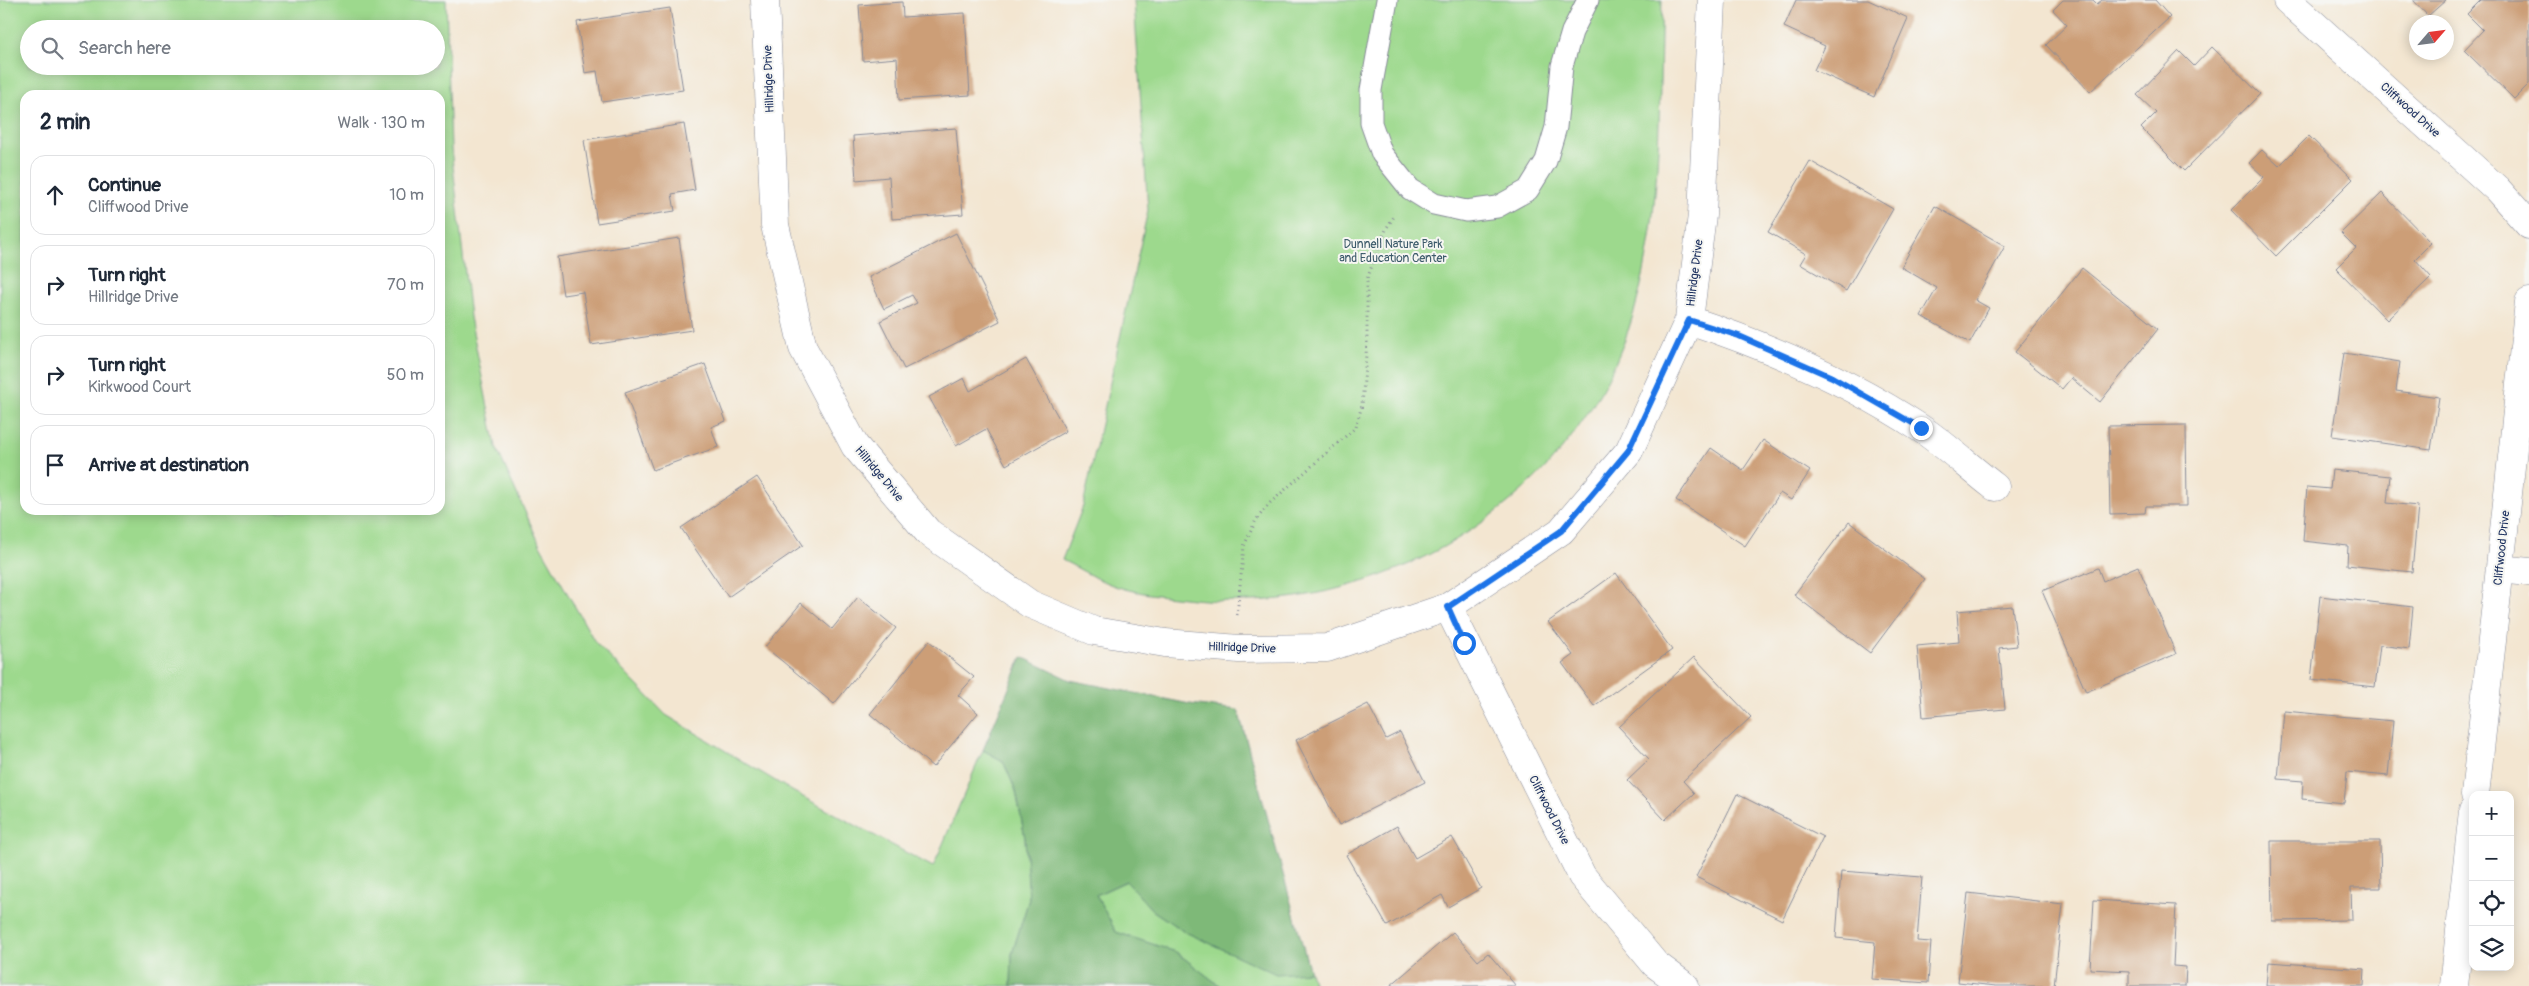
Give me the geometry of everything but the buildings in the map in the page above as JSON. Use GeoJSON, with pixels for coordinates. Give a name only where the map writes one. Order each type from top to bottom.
{"type":"FeatureCollection","features":[{"type":"Feature","properties":{"kind":"street","name":"Hillridge Drive"},"geometry":{"type":"LineString","coordinates":[[765,0],[775,225],[803,348],[854,446],[928,532],[1030,604],[1094,631],[1165,643],[1239,649],[1327,648],[1448,607],[1561,531],[1628,451],[1689,320],[1702,215],[1712,0]]}},
{"type":"Feature","properties":{"kind":"street","name":"Cliffwood Drive"},"geometry":{"type":"LineString","coordinates":[[2287,0],[2497,189],[2529,225]]}},
{"type":"Feature","properties":{"kind":"street","name":"Cliffwood Drive"},"geometry":{"type":"LineString","coordinates":[[2474,791],[2529,302]]}},
{"type":"Feature","properties":{"kind":"street"},"geometry":{"type":"LineString","coordinates":[[1689,320],[1739,336],[1832,377],[1921,428],[1995,487]]}},
{"type":"Feature","properties":{"kind":"street"},"geometry":{"type":"LineString","coordinates":[[2500,569],[2529,572]]}},
{"type":"Feature","properties":{"kind":"street","name":"Cliffwood Drive"},"geometry":{"type":"LineString","coordinates":[[1448,607],[1582,876],[1655,964],[1685,986]]}},
{"type":"Feature","properties":{"kind":"street"},"geometry":{"type":"LineString","coordinates":[[2454,986],[2470,836]]}},
{"type":"Feature","properties":{"kind":"lane"},"geometry":{"type":"LineString","coordinates":[[1387,0],[1371,90],[1371,123],[1382,154],[1410,189],[1434,204],[1466,211],[1497,207],[1528,190],[1546,161],[1556,127],[1562,66],[1572,32],[1588,0]]}},
{"type":"Feature","properties":{"kind":"path"},"geometry":{"type":"LineString","coordinates":[[1239,649],[1236,606],[1244,546],[1256,520],[1270,503],[1356,427],[1362,405],[1367,342],[1366,279],[1386,230],[1410,189]]}},
{"type":"Feature","properties":{"kind":"green space"},"geometry":{"type":"Polygon","coordinates":[[[0,0],[446,0],[451,149],[470,317],[496,447],[540,545],[595,642],[666,715],[792,791],[933,867],[983,750],[1003,761],[1016,791],[1025,838],[1029,899],[1012,954],[1011,986],[0,986],[0,0]]]}},
{"type":"Feature","properties":{"kind":"green space","name":"Dunnell Nature Park and Education Center"},"geometry":{"type":"Polygon","coordinates":[[[1134,0],[1662,0],[1659,125],[1654,209],[1640,291],[1628,331],[1599,394],[1560,451],[1512,499],[1457,539],[1395,570],[1330,591],[1262,601],[1193,599],[1139,592],[1107,583],[1062,560],[1083,506],[1148,210],[1134,0]]]}},
{"type":"Feature","properties":{"kind":"green space"},"geometry":{"type":"Polygon","coordinates":[[[1022,657],[1070,680],[1190,704],[1238,710],[1310,972],[1276,974],[1183,931],[1152,910],[1126,881],[1096,895],[1116,932],[1176,952],[1220,986],[1011,986],[1012,954],[1029,899],[1025,838],[1016,791],[1003,761],[983,750],[1022,657]]]}},
{"type":"Feature","properties":{"kind":"green space"},"geometry":{"type":"Polygon","coordinates":[[[1127,881],[1152,910],[1183,931],[1276,973],[1310,972],[1314,986],[1220,986],[1176,952],[1116,932],[1096,895],[1127,881]]]}},
{"type":"Feature","properties":{"kind":"route"},"geometry":{"type":"LineString","coordinates":[[1464,643],[1448,607],[1561,531],[1628,451],[1689,320],[1739,336],[1832,377],[1921,428]]}}]}
